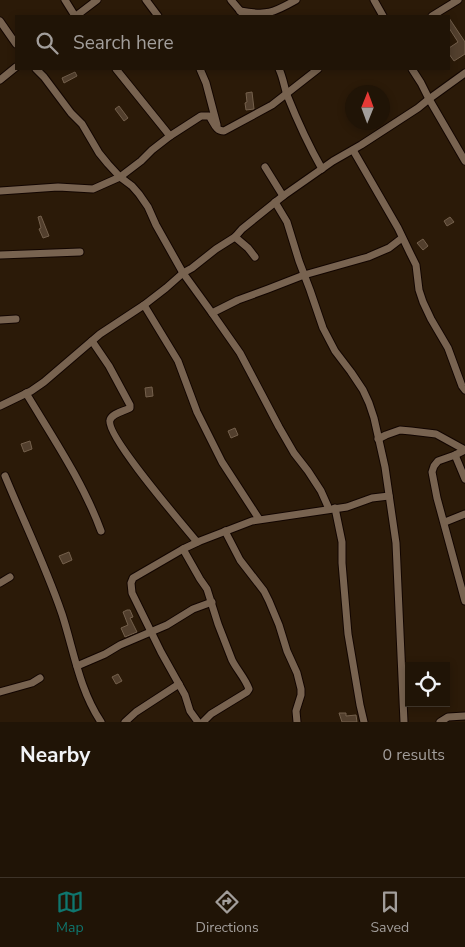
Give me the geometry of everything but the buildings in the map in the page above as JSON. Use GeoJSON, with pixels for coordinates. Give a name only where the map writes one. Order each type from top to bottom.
{"type":"FeatureCollection","features":[{"type":"Feature","properties":{"kind":"street"},"geometry":{"type":"LineString","coordinates":[[65,0],[74,15]]}},
{"type":"Feature","properties":{"kind":"street"},"geometry":{"type":"LineString","coordinates":[[76,15],[97,0]]}},
{"type":"Feature","properties":{"kind":"street"},"geometry":{"type":"LineString","coordinates":[[146,0],[157,15]]}},
{"type":"Feature","properties":{"kind":"street"},"geometry":{"type":"LineString","coordinates":[[231,0],[243,13],[268,13],[296,0]]}},
{"type":"Feature","properties":{"kind":"street"},"geometry":{"type":"LineString","coordinates":[[374,0],[381,13]]}},
{"type":"Feature","properties":{"kind":"street"},"geometry":{"type":"LineString","coordinates":[[434,15],[458,0]]}},
{"type":"Feature","properties":{"kind":"street"},"geometry":{"type":"LineString","coordinates":[[0,21],[15,43]]}},
{"type":"Feature","properties":{"kind":"street"},"geometry":{"type":"LineString","coordinates":[[0,80],[15,68]]}},
{"type":"Feature","properties":{"kind":"street"},"geometry":{"type":"LineString","coordinates":[[37,70],[82,124],[99,153],[120,177],[132,186],[148,208],[183,273],[240,353],[278,427],[332,509],[342,542],[348,634],[364,722]]}},
{"type":"Feature","properties":{"kind":"street"},"geometry":{"type":"LineString","coordinates":[[117,70],[170,136]]}},
{"type":"Feature","properties":{"kind":"street"},"geometry":{"type":"LineString","coordinates":[[200,70],[219,130]]}},
{"type":"Feature","properties":{"kind":"street"},"geometry":{"type":"LineString","coordinates":[[280,70],[284,78],[287,94],[312,152],[322,169]]}},
{"type":"Feature","properties":{"kind":"street"},"geometry":{"type":"LineString","coordinates":[[0,192],[58,187],[95,188],[120,177],[170,136],[202,115],[209,116],[214,126],[219,130],[224,130],[272,105],[317,70]]}},
{"type":"Feature","properties":{"kind":"street"},"geometry":{"type":"LineString","coordinates":[[413,70],[465,160]]}},
{"type":"Feature","properties":{"kind":"street"},"geometry":{"type":"LineString","coordinates":[[0,406],[26,393],[53,375],[92,341],[144,305],[183,273],[235,236],[247,224],[283,196],[418,108],[465,74]]}},
{"type":"Feature","properties":{"kind":"street"},"geometry":{"type":"LineString","coordinates":[[353,150],[416,265],[419,290],[423,302],[431,320],[448,348],[465,390]]}},
{"type":"Feature","properties":{"kind":"street"},"geometry":{"type":"LineString","coordinates":[[265,167],[283,196]]}},
{"type":"Feature","properties":{"kind":"street"},"geometry":{"type":"LineString","coordinates":[[275,202],[286,222],[323,328],[335,351],[357,380],[369,404],[385,467],[396,543],[404,722]]}},
{"type":"Feature","properties":{"kind":"street"},"geometry":{"type":"LineString","coordinates":[[235,236],[248,248],[255,258]]}},
{"type":"Feature","properties":{"kind":"street"},"geometry":{"type":"LineString","coordinates":[[212,313],[238,300],[304,275],[368,257],[389,248],[402,238]]}},
{"type":"Feature","properties":{"kind":"street"},"geometry":{"type":"LineString","coordinates":[[0,254],[80,252]]}},
{"type":"Feature","properties":{"kind":"street"},"geometry":{"type":"LineString","coordinates":[[144,305],[178,361],[197,412],[222,462],[259,519]]}},
{"type":"Feature","properties":{"kind":"street"},"geometry":{"type":"LineString","coordinates":[[0,320],[16,319]]}},
{"type":"Feature","properties":{"kind":"street"},"geometry":{"type":"LineString","coordinates":[[92,341],[109,366],[130,406],[128,410],[113,416],[110,420],[113,431],[146,480],[197,542]]}},
{"type":"Feature","properties":{"kind":"street"},"geometry":{"type":"LineString","coordinates":[[26,393],[89,500],[101,531]]}},
{"type":"Feature","properties":{"kind":"street"},"geometry":{"type":"LineString","coordinates":[[378,440],[400,430],[436,434],[465,450],[438,461],[432,472],[437,498],[465,601]]}},
{"type":"Feature","properties":{"kind":"street"},"geometry":{"type":"LineString","coordinates":[[455,455],[465,479]]}},
{"type":"Feature","properties":{"kind":"street"},"geometry":{"type":"LineString","coordinates":[[5,476],[62,614],[80,678],[89,702],[101,722]]}},
{"type":"Feature","properties":{"kind":"street"},"geometry":{"type":"LineString","coordinates":[[198,722],[190,711],[185,695],[132,593],[131,583],[134,578],[197,542],[252,521],[347,507],[372,498],[389,496]]}},
{"type":"Feature","properties":{"kind":"street"},"geometry":{"type":"LineString","coordinates":[[444,522],[465,514]]}},
{"type":"Feature","properties":{"kind":"street"},"geometry":{"type":"LineString","coordinates":[[225,531],[240,560],[269,600],[279,625],[301,689],[300,702],[296,711],[296,722]]}},
{"type":"Feature","properties":{"kind":"street"},"geometry":{"type":"LineString","coordinates":[[183,549],[207,589],[232,660],[249,691],[211,714],[203,722]]}},
{"type":"Feature","properties":{"kind":"street"},"geometry":{"type":"LineString","coordinates":[[0,583],[10,577]]}},
{"type":"Feature","properties":{"kind":"street"},"geometry":{"type":"LineString","coordinates":[[77,666],[176,620],[193,608],[212,602]]}},
{"type":"Feature","properties":{"kind":"street"},"geometry":{"type":"LineString","coordinates":[[0,692],[32,683],[40,678]]}},
{"type":"Feature","properties":{"kind":"street"},"geometry":{"type":"LineString","coordinates":[[125,722],[136,712],[179,684]]}},
{"type":"Feature","properties":{"kind":"street"},"geometry":{"type":"LineString","coordinates":[[440,722],[448,716],[465,716]]}}]}
